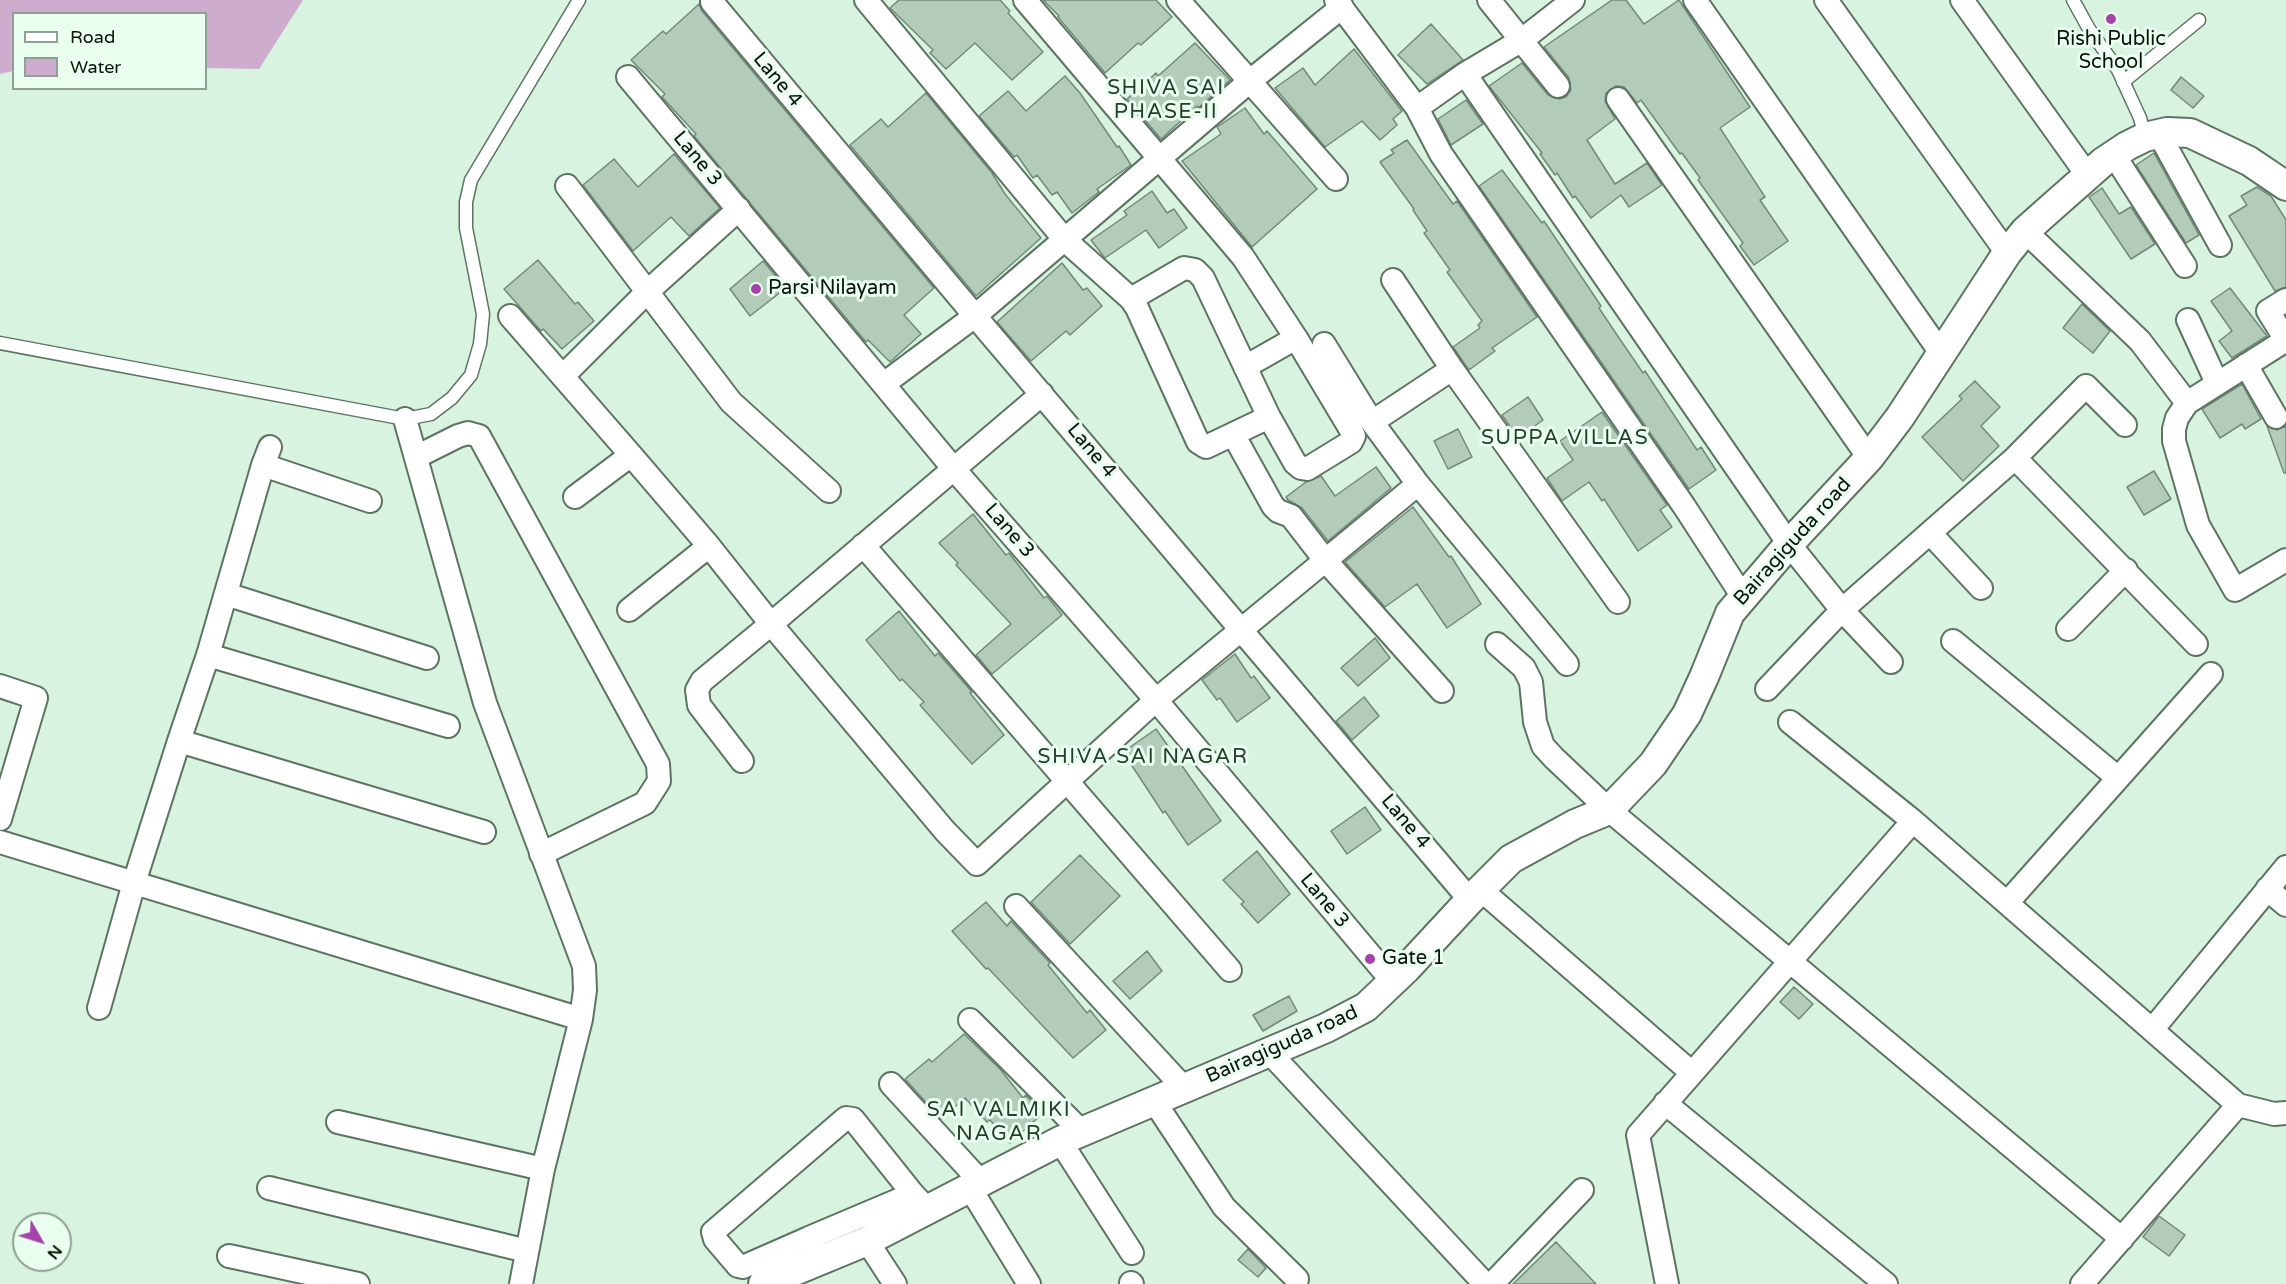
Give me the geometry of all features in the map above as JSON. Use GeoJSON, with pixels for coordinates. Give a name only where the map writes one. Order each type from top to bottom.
{"type":"FeatureCollection","features":[{"type":"Feature","properties":{"kind":"street"},"geometry":{"type":"LineString","coordinates":[[866,0],[1065,240],[1131,299],[1198,442],[1206,447],[1269,417]]}},
{"type":"Feature","properties":{"kind":"street"},"geometry":{"type":"LineString","coordinates":[[1024,0],[1243,257],[1296,338],[1354,436],[1351,442],[1307,470],[1295,463],[1269,417],[1203,278],[1196,270],[1184,268],[1131,299]]}},
{"type":"Feature","properties":{"kind":"street"},"geometry":{"type":"LineString","coordinates":[[1178,0],[1336,179]]}},
{"type":"Feature","properties":{"kind":"street"},"geometry":{"type":"LineString","coordinates":[[1489,0],[1558,86]]}},
{"type":"Feature","properties":{"kind":"street"},"geometry":{"type":"LineString","coordinates":[[1417,108],[1465,74],[1522,40],[1573,0]]}},
{"type":"Feature","properties":{"kind":"street"},"geometry":{"type":"LineString","coordinates":[[1695,0],[1941,353]]}},
{"type":"Feature","properties":{"kind":"street"},"geometry":{"type":"LineString","coordinates":[[1826,0],[2007,253]]}},
{"type":"Feature","properties":{"kind":"street"},"geometry":{"type":"LineString","coordinates":[[1962,0],[2088,176]]}},
{"type":"Feature","properties":{"kind":"street","name":"Lane 4"},"geometry":{"type":"LineString","coordinates":[[712,2],[975,316],[1242,629],[1475,894],[1692,1073]]}},
{"type":"Feature","properties":{"kind":"street"},"geometry":{"type":"LineString","coordinates":[[885,384],[975,316],[1339,3],[1417,108],[1441,154],[1464,189],[1684,506],[1743,597]]}},
{"type":"Feature","properties":{"kind":"street"},"geometry":{"type":"LineString","coordinates":[[1465,74],[1789,544],[1842,610],[1891,662]]}},
{"type":"Feature","properties":{"kind":"street","name":"Lane 3"},"geometry":{"type":"LineString","coordinates":[[628,77],[953,468],[1156,700],[1392,982]]}},
{"type":"Feature","properties":{"kind":"street"},"geometry":{"type":"LineString","coordinates":[[1618,99],[1869,458]]}},
{"type":"Feature","properties":{"kind":"street","name":"Bairagiguda road"},"geometry":{"type":"LineString","coordinates":[[763,1284],[814,1249],[867,1241],[920,1201],[976,1185],[1071,1136],[1326,1028],[1366,1007],[1511,859],[1575,824],[1609,810],[1653,764],[1687,714],[1730,613],[1789,544],[1869,458],[1900,417],[2007,253],[2025,231],[2114,155],[2152,136],[2190,133],[2249,161],[2286,186]]}},
{"type":"Feature","properties":{"kind":"street"},"geometry":{"type":"LineString","coordinates":[[2152,136],[2220,245]]}},
{"type":"Feature","properties":{"kind":"street"},"geometry":{"type":"LineString","coordinates":[[2114,155],[2185,266]]}},
{"type":"Feature","properties":{"kind":"street"},"geometry":{"type":"LineString","coordinates":[[567,186],[731,402],[829,491]]}},
{"type":"Feature","properties":{"kind":"street"},"geometry":{"type":"LineString","coordinates":[[563,375],[646,292],[739,209]]}},
{"type":"Feature","properties":{"kind":"street"},"geometry":{"type":"LineString","coordinates":[[2025,231],[2140,341],[2187,403]]}},
{"type":"Feature","properties":{"kind":"street"},"geometry":{"type":"LineString","coordinates":[[1393,280],[1452,369],[1618,602]]}},
{"type":"Feature","properties":{"kind":"street"},"geometry":{"type":"LineString","coordinates":[[2286,300],[2268,311],[2286,340],[2187,403],[2177,418],[2174,441],[2198,525],[2235,590],[2286,560]]}},
{"type":"Feature","properties":{"kind":"street"},"geometry":{"type":"LineString","coordinates":[[510,316],[631,454],[945,831],[976,864],[1156,700],[1418,484]]}},
{"type":"Feature","properties":{"kind":"street"},"geometry":{"type":"LineString","coordinates":[[2188,320],[2217,382]]}},
{"type":"Feature","properties":{"kind":"street"},"geometry":{"type":"LineString","coordinates":[[1245,367],[1296,338]]}},
{"type":"Feature","properties":{"kind":"street"},"geometry":{"type":"LineString","coordinates":[[1324,344],[1372,422],[1418,484],[1567,664]]}},
{"type":"Feature","properties":{"kind":"street"},"geometry":{"type":"LineString","coordinates":[[2246,365],[2276,417]]}},
{"type":"Feature","properties":{"kind":"street"},"geometry":{"type":"LineString","coordinates":[[1372,422],[1452,369]]}},
{"type":"Feature","properties":{"kind":"street"},"geometry":{"type":"LineString","coordinates":[[1767,689],[1842,610],[2015,458],[2086,386],[2125,425]]}},
{"type":"Feature","properties":{"kind":"street"},"geometry":{"type":"LineString","coordinates":[[742,761],[699,705],[697,690],[702,681],[1042,394]]}},
{"type":"Feature","properties":{"kind":"street"},"geometry":{"type":"LineString","coordinates":[[405,419],[485,703],[584,966],[585,990],[581,1019],[543,1169],[521,1284]]}},
{"type":"Feature","properties":{"kind":"street"},"geometry":{"type":"LineString","coordinates":[[416,457],[458,436],[468,433],[479,436],[658,764],[659,781],[645,803],[541,854]]}},
{"type":"Feature","properties":{"kind":"street"},"geometry":{"type":"LineString","coordinates":[[1233,434],[1273,506],[1278,511],[1291,516],[1325,560],[1442,691]]}},
{"type":"Feature","properties":{"kind":"street"},"geometry":{"type":"LineString","coordinates":[[575,497],[631,454]]}},
{"type":"Feature","properties":{"kind":"street"},"geometry":{"type":"LineString","coordinates":[[99,1008],[134,883],[178,741],[208,656],[267,456],[370,501]]}},
{"type":"Feature","properties":{"kind":"street"},"geometry":{"type":"LineString","coordinates":[[2015,458],[2196,644]]}},
{"type":"Feature","properties":{"kind":"street"},"geometry":{"type":"LineString","coordinates":[[1930,533],[1981,588]]}},
{"type":"Feature","properties":{"kind":"street"},"geometry":{"type":"LineString","coordinates":[[863,545],[1230,970]]}},
{"type":"Feature","properties":{"kind":"street"},"geometry":{"type":"LineString","coordinates":[[629,610],[709,546]]}},
{"type":"Feature","properties":{"kind":"street"},"geometry":{"type":"LineString","coordinates":[[2067,629],[2126,570]]}},
{"type":"Feature","properties":{"kind":"street"},"geometry":{"type":"LineString","coordinates":[[226,594],[427,658]]}},
{"type":"Feature","properties":{"kind":"street"},"geometry":{"type":"LineString","coordinates":[[1953,641],[2118,778]]}},
{"type":"Feature","properties":{"kind":"street"},"geometry":{"type":"LineString","coordinates":[[1497,644],[1524,668],[1531,682],[1536,722],[1543,746],[1609,810],[2122,1239]]}},
{"type":"Feature","properties":{"kind":"street"},"geometry":{"type":"LineString","coordinates":[[208,656],[448,726]]}},
{"type":"Feature","properties":{"kind":"street"},"geometry":{"type":"LineString","coordinates":[[2007,903],[2211,674]]}},
{"type":"Feature","properties":{"kind":"street"},"geometry":{"type":"LineString","coordinates":[[0,686],[36,698],[0,819]]}},
{"type":"Feature","properties":{"kind":"street"},"geometry":{"type":"LineString","coordinates":[[1790,722],[1913,821],[2238,1105],[2274,1113],[2286,1113]]}},
{"type":"Feature","properties":{"kind":"street"},"geometry":{"type":"LineString","coordinates":[[178,741],[484,832]]}},
{"type":"Feature","properties":{"kind":"street"},"geometry":{"type":"LineString","coordinates":[[1667,1284],[1638,1135],[1913,821]]}},
{"type":"Feature","properties":{"kind":"street"},"geometry":{"type":"LineString","coordinates":[[0,842],[581,1019]]}},
{"type":"Feature","properties":{"kind":"street"},"geometry":{"type":"LineString","coordinates":[[2152,1030],[2286,867]]}},
{"type":"Feature","properties":{"kind":"street"},"geometry":{"type":"LineString","coordinates":[[2267,889],[2286,905]]}},
{"type":"Feature","properties":{"kind":"street"},"geometry":{"type":"LineString","coordinates":[[1016,906],[1184,1089]]}},
{"type":"Feature","properties":{"kind":"street"},"geometry":{"type":"LineString","coordinates":[[970,1020],[1071,1136],[1132,1253]]}},
{"type":"Feature","properties":{"kind":"street"},"geometry":{"type":"LineString","coordinates":[[1269,1052],[1485,1284]]}},
{"type":"Feature","properties":{"kind":"street"},"geometry":{"type":"LineString","coordinates":[[891,1084],[976,1185],[1029,1284]]}},
{"type":"Feature","properties":{"kind":"street"},"geometry":{"type":"LineString","coordinates":[[1154,1101],[1224,1207],[1296,1279]]}},
{"type":"Feature","properties":{"kind":"street"},"geometry":{"type":"LineString","coordinates":[[1665,1103],[1886,1284]]}},
{"type":"Feature","properties":{"kind":"street"},"geometry":{"type":"LineString","coordinates":[[2082,1284],[2238,1105]]}},
{"type":"Feature","properties":{"kind":"street"},"geometry":{"type":"LineString","coordinates":[[846,1118],[853,1119],[920,1201],[814,1249],[742,1267],[734,1263],[715,1239],[713,1232],[846,1118]]}},
{"type":"Feature","properties":{"kind":"street"},"geometry":{"type":"LineString","coordinates":[[338,1122],[543,1169]]}},
{"type":"Feature","properties":{"kind":"street"},"geometry":{"type":"LineString","coordinates":[[269,1188],[527,1251]]}},
{"type":"Feature","properties":{"kind":"street"},"geometry":{"type":"LineString","coordinates":[[1492,1284],[1582,1190]]}},
{"type":"Feature","properties":{"kind":"street"},"geometry":{"type":"LineString","coordinates":[[867,1241],[894,1284]]}},
{"type":"Feature","properties":{"kind":"street"},"geometry":{"type":"LineString","coordinates":[[228,1256],[358,1284]]}},
{"type":"Feature","properties":{"kind":"lane"},"geometry":{"type":"LineString","coordinates":[[0,343],[405,419],[430,414],[452,398],[471,375],[480,344],[483,314],[466,228],[466,202],[471,180],[579,0]]}},
{"type":"Feature","properties":{"kind":"lane"},"geometry":{"type":"LineString","coordinates":[[2073,0],[2123,82],[2140,118],[2152,136]]}},
{"type":"Feature","properties":{"kind":"lane"},"geometry":{"type":"LineString","coordinates":[[2123,82],[2199,20]]}},
{"type":"Feature","properties":{"kind":"water"},"geometry":{"type":"Polygon","coordinates":[[[0,0],[303,0],[259,69],[207,68],[207,12],[12,12],[12,71],[0,74],[0,0]]]}},
{"type":"Feature","properties":{"kind":"building"},"geometry":{"type":"Polygon","coordinates":[[[899,0],[1000,0],[1010,11],[1008,13],[1043,52],[1012,80],[975,43],[946,69],[930,53],[933,50],[890,8],[899,0]]]}},
{"type":"Feature","properties":{"kind":"building"},"geometry":{"type":"Polygon","coordinates":[[[1043,0],[1156,0],[1172,17],[1141,45],[1138,43],[1105,73],[1059,16],[1043,0]]]}},
{"type":"Feature","properties":{"kind":"building"},"geometry":{"type":"Polygon","coordinates":[[[1612,0],[1626,0],[1644,24],[1679,0],[1750,107],[1720,128],[1765,197],[1760,200],[1788,241],[1754,265],[1740,246],[1743,243],[1698,180],[1700,178],[1682,153],[1680,154],[1641,100],[1637,103],[1624,87],[1616,86],[1606,93],[1605,101],[1615,119],[1587,140],[1615,184],[1647,163],[1662,185],[1629,207],[1621,195],[1591,218],[1575,196],[1573,198],[1557,173],[1555,175],[1540,154],[1542,153],[1489,86],[1522,63],[1548,95],[1559,99],[1566,97],[1571,90],[1569,78],[1544,47],[1612,0]]]}},
{"type":"Feature","properties":{"kind":"building"},"geometry":{"type":"Polygon","coordinates":[[[699,4],[702,11],[934,288],[904,315],[921,334],[890,362],[868,340],[866,342],[694,136],[696,134],[662,97],[665,94],[631,60],[663,31],[666,34],[699,4]]]}},
{"type":"Feature","properties":{"kind":"building"},"geometry":{"type":"Polygon","coordinates":[[[1431,24],[1463,60],[1427,84],[1398,55],[1431,24]]]}},
{"type":"Feature","properties":{"kind":"building"},"geometry":{"type":"Polygon","coordinates":[[[1195,43],[1230,80],[1161,139],[1127,99],[1156,73],[1158,76],[1195,43]]]}},
{"type":"Feature","properties":{"kind":"building"},"geometry":{"type":"Polygon","coordinates":[[[1354,49],[1402,111],[1393,119],[1397,125],[1380,140],[1362,121],[1325,147],[1275,88],[1303,68],[1315,85],[1354,49]]]}},
{"type":"Feature","properties":{"kind":"building"},"geometry":{"type":"Polygon","coordinates":[[[1065,76],[1080,93],[1131,165],[1097,189],[1099,192],[1072,213],[1057,192],[1052,195],[1037,175],[1033,178],[1017,155],[1014,157],[979,116],[1008,91],[1026,111],[1065,76]]]}},
{"type":"Feature","properties":{"kind":"building"},"geometry":{"type":"Polygon","coordinates":[[[2181,77],[2204,96],[2193,108],[2171,90],[2181,77]]]}},
{"type":"Feature","properties":{"kind":"building"},"geometry":{"type":"Polygon","coordinates":[[[926,93],[992,173],[1005,194],[1041,238],[976,296],[850,145],[881,119],[888,127],[926,93]]]}},
{"type":"Feature","properties":{"kind":"building"},"geometry":{"type":"Polygon","coordinates":[[[1466,100],[1483,124],[1451,145],[1438,119],[1466,100]]]}},
{"type":"Feature","properties":{"kind":"building"},"geometry":{"type":"Polygon","coordinates":[[[1245,108],[1264,134],[1267,131],[1317,189],[1252,247],[1182,161],[1221,134],[1217,127],[1245,108]]]}},
{"type":"Feature","properties":{"kind":"building"},"geometry":{"type":"Polygon","coordinates":[[[1407,140],[1453,204],[1457,201],[1537,317],[1492,348],[1495,351],[1469,370],[1453,347],[1480,328],[1478,325],[1482,321],[1447,272],[1450,270],[1424,233],[1427,231],[1414,209],[1380,162],[1394,153],[1391,150],[1407,140]]]}},
{"type":"Feature","properties":{"kind":"building"},"geometry":{"type":"Polygon","coordinates":[[[2154,153],[2199,235],[2186,243],[2136,165],[2154,153]]]}},
{"type":"Feature","properties":{"kind":"building"},"geometry":{"type":"Polygon","coordinates":[[[674,154],[720,208],[689,236],[671,217],[633,251],[583,185],[614,159],[638,187],[674,154]]]}},
{"type":"Feature","properties":{"kind":"building"},"geometry":{"type":"Polygon","coordinates":[[[1502,170],[1542,223],[1544,221],[1643,373],[1645,371],[1697,450],[1701,447],[1716,470],[1689,489],[1479,186],[1502,170]]]}},
{"type":"Feature","properties":{"kind":"building"},"geometry":{"type":"Polygon","coordinates":[[[2257,187],[2271,196],[2286,220],[2286,287],[2275,291],[2229,216],[2247,205],[2241,196],[2257,187]]]}},
{"type":"Feature","properties":{"kind":"building"},"geometry":{"type":"Polygon","coordinates":[[[2102,188],[2119,214],[2131,207],[2155,244],[2131,259],[2089,197],[2102,188]]]}},
{"type":"Feature","properties":{"kind":"building"},"geometry":{"type":"Polygon","coordinates":[[[1152,191],[1167,213],[1174,209],[1187,228],[1159,248],[1146,230],[1105,258],[1091,240],[1127,215],[1124,211],[1152,191]]]}},
{"type":"Feature","properties":{"kind":"building"},"geometry":{"type":"Polygon","coordinates":[[[538,260],[575,304],[578,302],[594,321],[562,349],[543,329],[541,331],[504,289],[538,260]]]}},
{"type":"Feature","properties":{"kind":"building","name":"Parsi Nilayam"},"geometry":{"type":"Polygon","coordinates":[[[763,261],[786,288],[750,316],[730,289],[763,261]]]}},
{"type":"Feature","properties":{"kind":"building"},"geometry":{"type":"Polygon","coordinates":[[[1062,263],[1083,290],[1087,288],[1102,306],[1070,335],[1066,331],[1031,361],[997,322],[1062,263]]]}},
{"type":"Feature","properties":{"kind":"building"},"geometry":{"type":"Polygon","coordinates":[[[2230,288],[2267,336],[2232,358],[2219,341],[2232,331],[2211,301],[2230,288]]]}},
{"type":"Feature","properties":{"kind":"building"},"geometry":{"type":"Polygon","coordinates":[[[2082,304],[2110,331],[2093,353],[2063,328],[2082,304]]]}},
{"type":"Feature","properties":{"kind":"building"},"geometry":{"type":"Polygon","coordinates":[[[1975,381],[2000,407],[1981,426],[1999,446],[1963,481],[1922,437],[1962,399],[1959,396],[1975,381]]]}},
{"type":"Feature","properties":{"kind":"building"},"geometry":{"type":"Polygon","coordinates":[[[2242,384],[2261,419],[2245,429],[2242,424],[2220,438],[2202,409],[2242,384]]]}},
{"type":"Feature","properties":{"kind":"building"},"geometry":{"type":"Polygon","coordinates":[[[1528,397],[1543,420],[1518,438],[1502,415],[1528,397]]]}},
{"type":"Feature","properties":{"kind":"building"},"geometry":{"type":"Polygon","coordinates":[[[1602,412],[1667,505],[1660,510],[1672,527],[1638,551],[1604,499],[1602,501],[1589,482],[1562,501],[1547,478],[1573,460],[1560,441],[1602,412]]]}},
{"type":"Feature","properties":{"kind":"building"},"geometry":{"type":"Polygon","coordinates":[[[2267,426],[2277,430],[2286,426],[2286,473],[2284,473],[2267,426]]]}},
{"type":"Feature","properties":{"kind":"building"},"geometry":{"type":"Polygon","coordinates":[[[1458,429],[1472,457],[1448,469],[1434,441],[1458,429]]]}},
{"type":"Feature","properties":{"kind":"building"},"geometry":{"type":"Polygon","coordinates":[[[1376,467],[1391,488],[1328,541],[1302,508],[1286,497],[1306,482],[1321,476],[1335,496],[1376,467]]]}},
{"type":"Feature","properties":{"kind":"building"},"geometry":{"type":"Polygon","coordinates":[[[2154,471],[2171,499],[2144,515],[2127,487],[2154,471]]]}},
{"type":"Feature","properties":{"kind":"building"},"geometry":{"type":"Polygon","coordinates":[[[1413,507],[1449,557],[1451,556],[1481,604],[1447,628],[1417,584],[1385,607],[1345,562],[1413,507]]]}},
{"type":"Feature","properties":{"kind":"building"},"geometry":{"type":"Polygon","coordinates":[[[973,514],[1006,555],[1009,553],[1044,598],[1047,596],[1062,615],[992,674],[976,655],[1011,624],[956,565],[958,563],[939,543],[973,514]]]}},
{"type":"Feature","properties":{"kind":"building"},"geometry":{"type":"Polygon","coordinates":[[[899,611],[935,656],[938,653],[972,692],[970,693],[1004,735],[972,764],[920,705],[924,702],[902,679],[900,681],[866,640],[899,611]]]}},
{"type":"Feature","properties":{"kind":"building"},"geometry":{"type":"Polygon","coordinates":[[[1375,638],[1390,658],[1358,686],[1341,668],[1375,638]]]}},
{"type":"Feature","properties":{"kind":"building"},"geometry":{"type":"Polygon","coordinates":[[[1235,654],[1251,678],[1254,676],[1270,698],[1237,722],[1220,698],[1217,700],[1202,680],[1235,654]]]}},
{"type":"Feature","properties":{"kind":"building"},"geometry":{"type":"Polygon","coordinates":[[[1364,697],[1379,716],[1352,740],[1336,721],[1364,697]]]}},
{"type":"Feature","properties":{"kind":"building"},"geometry":{"type":"Polygon","coordinates":[[[1156,729],[1221,821],[1188,845],[1165,811],[1163,813],[1123,752],[1156,729]]]}},
{"type":"Feature","properties":{"kind":"building"},"geometry":{"type":"Polygon","coordinates":[[[1365,807],[1381,830],[1347,854],[1331,831],[1365,807]]]}},
{"type":"Feature","properties":{"kind":"building"},"geometry":{"type":"Polygon","coordinates":[[[1257,851],[1290,894],[1258,923],[1241,904],[1244,902],[1223,880],[1257,851]]]}},
{"type":"Feature","properties":{"kind":"building"},"geometry":{"type":"Polygon","coordinates":[[[1080,855],[1120,896],[1070,944],[1031,902],[1080,855]]]}},
{"type":"Feature","properties":{"kind":"building"},"geometry":{"type":"Polygon","coordinates":[[[986,902],[1007,926],[1011,921],[1050,963],[1048,965],[1087,1013],[1090,1010],[1106,1030],[1073,1058],[952,931],[986,902]]]}},
{"type":"Feature","properties":{"kind":"building"},"geometry":{"type":"Polygon","coordinates":[[[1147,951],[1162,971],[1130,999],[1113,981],[1147,951]]]}},
{"type":"Feature","properties":{"kind":"building"},"geometry":{"type":"Polygon","coordinates":[[[1794,987],[1813,1004],[1799,1019],[1780,1002],[1794,987]]]}},
{"type":"Feature","properties":{"kind":"building"},"geometry":{"type":"Polygon","coordinates":[[[1289,996],[1297,1011],[1263,1031],[1253,1015],[1289,996]]]}},
{"type":"Feature","properties":{"kind":"building"},"geometry":{"type":"Polygon","coordinates":[[[964,1034],[1000,1069],[1023,1098],[1026,1095],[1042,1114],[1010,1143],[990,1120],[987,1122],[965,1098],[941,1119],[905,1079],[929,1059],[932,1062],[964,1034]]]}},
{"type":"Feature","properties":{"kind":"building"},"geometry":{"type":"Polygon","coordinates":[[[2159,1216],[2185,1235],[2169,1256],[2143,1237],[2159,1216]]]}},
{"type":"Feature","properties":{"kind":"building"},"geometry":{"type":"Polygon","coordinates":[[[1556,1242],[1596,1284],[1513,1284],[1556,1242]]]}},
{"type":"Feature","properties":{"kind":"building"},"geometry":{"type":"Polygon","coordinates":[[[1248,1249],[1266,1268],[1258,1277],[1238,1260],[1248,1249]]]}},
{"type":"Feature","properties":{"kind":"place","name":"Rishi Public School"},"geometry":{"type":"Point","coordinates":[2111,19]}},
{"type":"Feature","properties":{"kind":"place","name":"Parsi Nilayam"},"geometry":{"type":"Point","coordinates":[756,289]}},
{"type":"Feature","properties":{"kind":"place","name":"Gate 1"},"geometry":{"type":"Point","coordinates":[1370,959]}},
{"type":"Feature","properties":{"kind":"district","name":"SHIVA SAI PHASE-II"},"geometry":{"type":"Point","coordinates":[1166,100]}},
{"type":"Feature","properties":{"kind":"district","name":"SUPPA VILLAS"},"geometry":{"type":"Point","coordinates":[1565,438]}},
{"type":"Feature","properties":{"kind":"district","name":"SHIVA SAI NAGAR"},"geometry":{"type":"Point","coordinates":[1143,757]}},
{"type":"Feature","properties":{"kind":"district","name":"SAI VALMIKI NAGAR"},"geometry":{"type":"Point","coordinates":[999,1122]}}]}
